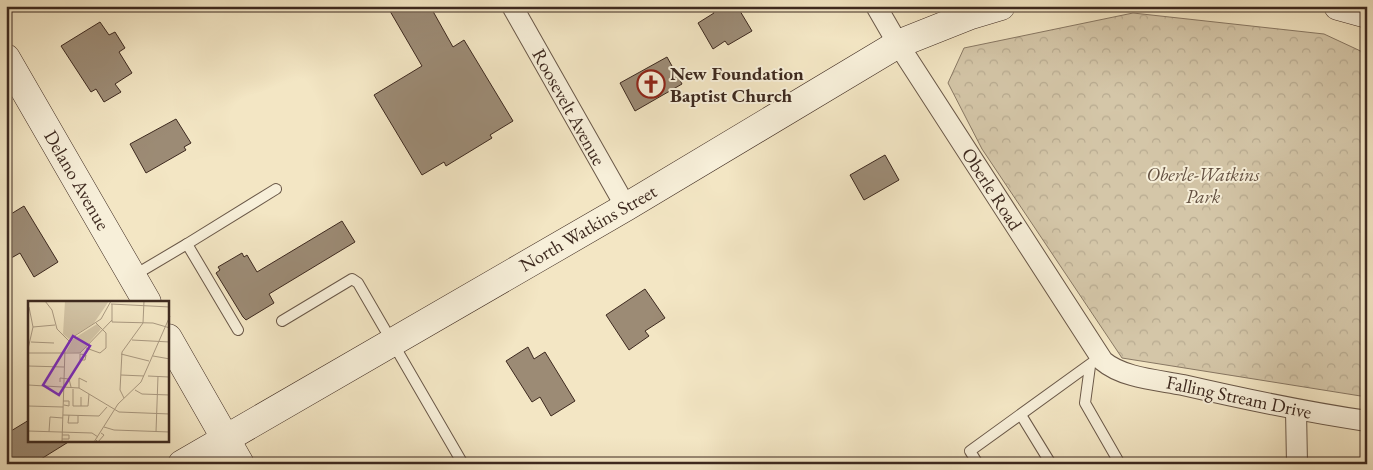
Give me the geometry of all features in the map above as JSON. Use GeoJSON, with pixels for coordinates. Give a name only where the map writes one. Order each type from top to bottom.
{"type":"FeatureCollection","features":[{"type":"Feature","properties":{"kind":"main road","name":"North Watkins Street"},"geometry":{"type":"LineString","coordinates":[[182,464],[626,207],[898,44],[971,15],[1001,6]]}},
{"type":"Feature","properties":{"kind":"main road"},"geometry":{"type":"LineString","coordinates":[[1338,6],[1367,14]]}},
{"type":"Feature","properties":{"kind":"main road","name":"Delano Avenue"},"geometry":{"type":"LineString","coordinates":[[6,58],[146,301]]}},
{"type":"Feature","properties":{"kind":"main road"},"geometry":{"type":"LineString","coordinates":[[169,340],[240,464]]}},
{"type":"Feature","properties":{"kind":"street","name":"Roosevelt Avenue"},"geometry":{"type":"LineString","coordinates":[[512,6],[626,207]]}},
{"type":"Feature","properties":{"kind":"street","name":"Oberle Road"},"geometry":{"type":"LineString","coordinates":[[876,6],[898,44],[1100,364]]}},
{"type":"Feature","properties":{"kind":"street","name":"Falling Stream Drive"},"geometry":{"type":"LineString","coordinates":[[1100,364],[1296,410],[1367,421]]}},
{"type":"Feature","properties":{"kind":"street"},"geometry":{"type":"LineString","coordinates":[[1296,410],[1297,464]]}},
{"type":"Feature","properties":{"kind":"lane"},"geometry":{"type":"LineString","coordinates":[[132,277],[276,189]]}},
{"type":"Feature","properties":{"kind":"lane"},"geometry":{"type":"LineString","coordinates":[[187,244],[238,330]]}},
{"type":"Feature","properties":{"kind":"lane"},"geometry":{"type":"LineString","coordinates":[[282,321],[352,280],[358,283],[463,464]]}},
{"type":"Feature","properties":{"kind":"lane"},"geometry":{"type":"LineString","coordinates":[[978,464],[970,451],[1021,415],[1100,364]]}},
{"type":"Feature","properties":{"kind":"lane"},"geometry":{"type":"LineString","coordinates":[[1100,364],[1085,403],[1120,464]]}},
{"type":"Feature","properties":{"kind":"lane"},"geometry":{"type":"LineString","coordinates":[[1021,415],[1051,464]]}},
{"type":"Feature","properties":{"kind":"green space","name":"Oberle-Watkins Park"},"geometry":{"type":"Polygon","coordinates":[[[1133,13],[1324,34],[1367,54],[1367,397],[1122,358],[982,149],[948,83],[964,48],[1133,13]]]}},
{"type":"Feature","properties":{"kind":"building"},"geometry":{"type":"Polygon","coordinates":[[[387,6],[430,6],[453,47],[464,40],[513,121],[490,135],[492,138],[446,166],[444,162],[422,175],[374,95],[422,66],[387,6]]]}},
{"type":"Feature","properties":{"kind":"building"},"geometry":{"type":"Polygon","coordinates":[[[710,6],[737,6],[752,31],[728,45],[725,41],[713,49],[698,23],[714,13],[710,6]]]}},
{"type":"Feature","properties":{"kind":"building"},"geometry":{"type":"Polygon","coordinates":[[[100,22],[109,35],[115,32],[125,48],[119,52],[132,73],[115,84],[121,92],[104,102],[96,89],[91,92],[61,46],[100,22]]]}},
{"type":"Feature","properties":{"kind":"building","name":"New Foundation Baptist Church"},"geometry":{"type":"Polygon","coordinates":[[[667,57],[682,84],[635,111],[620,83],[667,57]]]}},
{"type":"Feature","properties":{"kind":"building"},"geometry":{"type":"Polygon","coordinates":[[[176,119],[191,143],[184,147],[186,150],[146,173],[130,144],[176,119]]]}},
{"type":"Feature","properties":{"kind":"building"},"geometry":{"type":"Polygon","coordinates":[[[885,155],[899,180],[864,200],[850,175],[885,155]]]}},
{"type":"Feature","properties":{"kind":"building"},"geometry":{"type":"Polygon","coordinates":[[[24,206],[58,262],[34,277],[20,253],[6,261],[6,217],[24,206]]]}},
{"type":"Feature","properties":{"kind":"building"},"geometry":{"type":"Polygon","coordinates":[[[342,221],[355,242],[269,294],[274,303],[246,320],[243,317],[216,273],[220,270],[218,267],[242,253],[244,257],[247,255],[257,272],[342,221]]]}},
{"type":"Feature","properties":{"kind":"building"},"geometry":{"type":"Polygon","coordinates":[[[645,289],[665,318],[645,331],[649,336],[629,350],[606,315],[645,289]]]}},
{"type":"Feature","properties":{"kind":"building"},"geometry":{"type":"Polygon","coordinates":[[[528,347],[534,359],[545,352],[575,401],[551,416],[540,397],[532,402],[506,361],[528,347]]]}},
{"type":"Feature","properties":{"kind":"building"},"geometry":{"type":"Polygon","coordinates":[[[28,421],[28,442],[68,442],[33,464],[6,464],[6,434],[28,421]]]}},
{"type":"Feature","properties":{"kind":"place","name":"New Foundation Baptist Church"},"geometry":{"type":"Point","coordinates":[651,84]}}]}
